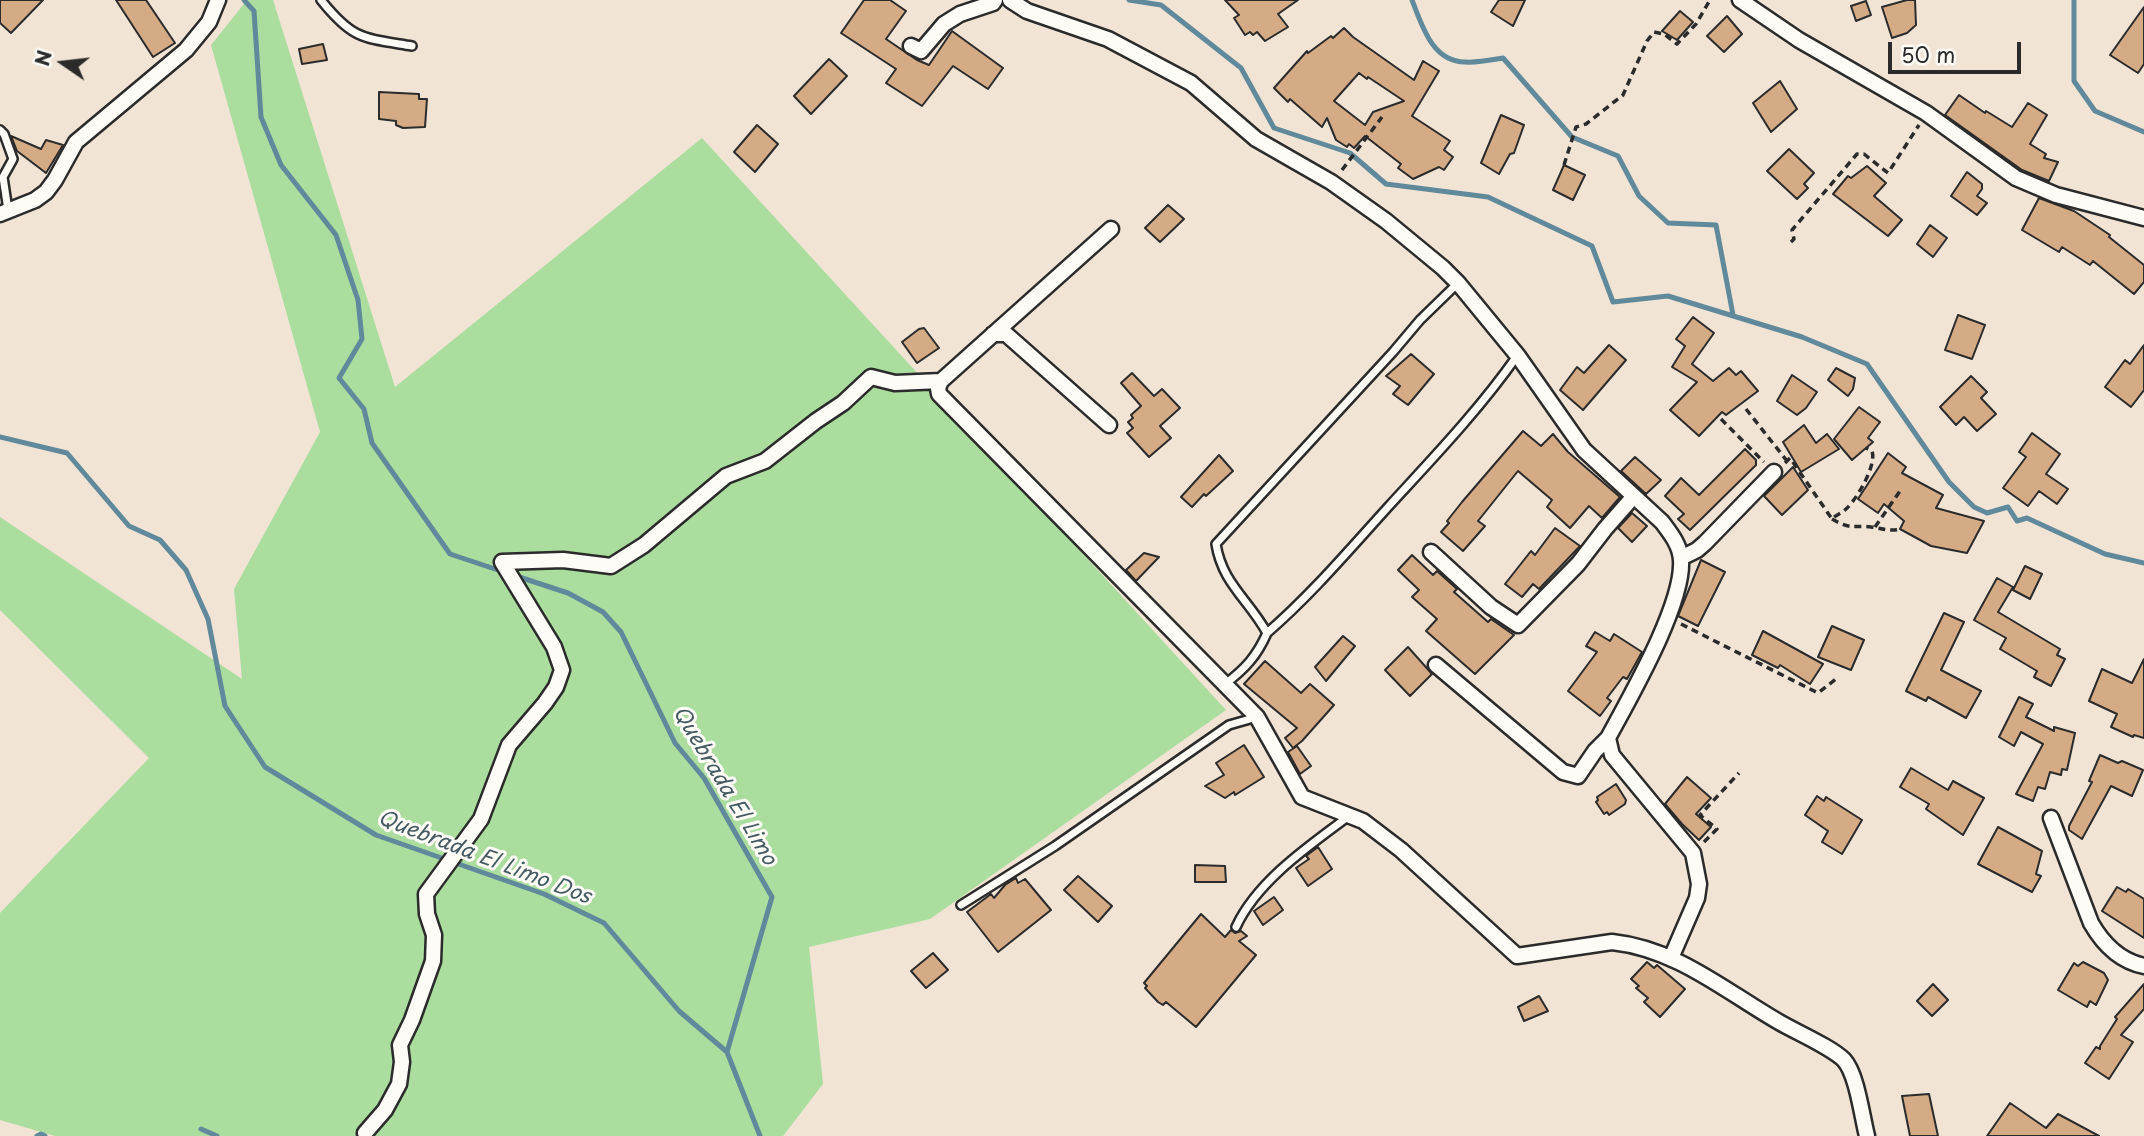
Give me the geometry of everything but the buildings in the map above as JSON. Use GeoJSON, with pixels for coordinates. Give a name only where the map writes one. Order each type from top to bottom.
{"type":"FeatureCollection","features":[{"type":"Feature","properties":{"kind":"street"},"geometry":{"type":"LineString","coordinates":[[4,212],[35,200],[46,192],[76,142],[186,50],[209,22],[218,0]]}},
{"type":"Feature","properties":{"kind":"street"},"geometry":{"type":"LineString","coordinates":[[911,46],[921,51],[944,24],[960,14],[993,4],[995,0]]}},
{"type":"Feature","properties":{"kind":"street"},"geometry":{"type":"LineString","coordinates":[[1010,0],[1027,10],[1108,39],[1191,83],[1256,139],[1331,182],[1386,221],[1458,283],[1518,356],[1584,450],[1671,534],[1681,558],[1678,584],[1668,617],[1608,738],[1595,751],[1578,776],[1563,772],[1436,665]]}},
{"type":"Feature","properties":{"kind":"street"},"geometry":{"type":"LineString","coordinates":[[1740,0],[1800,40],[1926,113],[2005,172],[2032,187],[2144,218]]}},
{"type":"Feature","properties":{"kind":"street"},"geometry":{"type":"LineString","coordinates":[[1111,229],[941,381],[939,394],[1257,717],[1297,793],[1308,801],[1363,821],[1401,850],[1517,956],[1612,942],[1628,944],[1671,958],[1705,974],[1753,1007],[1842,1058],[1852,1073],[1867,1136]]}},
{"type":"Feature","properties":{"kind":"street"},"geometry":{"type":"LineString","coordinates":[[993,334],[1006,334],[1109,425]]}},
{"type":"Feature","properties":{"kind":"street"},"geometry":{"type":"LineString","coordinates":[[365,1133],[385,1110],[399,1084],[400,1045],[433,961],[434,935],[427,914],[426,894],[481,819],[509,745],[545,703],[556,687],[562,670],[554,647],[502,562],[563,560],[611,566],[644,545],[726,476],[765,461],[843,403],[870,377],[895,383],[941,381]]}},
{"type":"Feature","properties":{"kind":"street"},"geometry":{"type":"LineString","coordinates":[[1681,558],[1697,550],[1710,538],[1774,472]]}},
{"type":"Feature","properties":{"kind":"street"},"geometry":{"type":"LineString","coordinates":[[1432,552],[1491,607],[1518,625],[1578,564],[1634,496]]}},
{"type":"Feature","properties":{"kind":"street"},"geometry":{"type":"LineString","coordinates":[[1608,738],[1612,755],[1693,853],[1699,884],[1697,898],[1671,958]]}},
{"type":"Feature","properties":{"kind":"street"},"geometry":{"type":"LineString","coordinates":[[2051,818],[2091,923],[2100,938],[2128,962],[2144,967]]}},
{"type":"Feature","properties":{"kind":"lane"},"geometry":{"type":"LineString","coordinates":[[321,0],[339,23],[360,36],[412,46]]}},
{"type":"Feature","properties":{"kind":"lane"},"geometry":{"type":"LineString","coordinates":[[0,130],[13,159],[3,177],[4,212]]}},
{"type":"Feature","properties":{"kind":"lane"},"geometry":{"type":"LineString","coordinates":[[1267,633],[1219,564],[1216,544],[1420,320],[1458,283]]}},
{"type":"Feature","properties":{"kind":"lane"},"geometry":{"type":"LineString","coordinates":[[1225,684],[1244,670],[1258,653],[1267,633],[1298,606],[1430,461],[1501,380],[1518,356]]}},
{"type":"Feature","properties":{"kind":"lane"},"geometry":{"type":"LineString","coordinates":[[961,905],[1055,846],[1229,725],[1257,717]]}},
{"type":"Feature","properties":{"kind":"lane"},"geometry":{"type":"LineString","coordinates":[[1236,927],[1244,911],[1298,854],[1350,815]]}},
{"type":"Feature","properties":{"kind":"path"},"geometry":{"type":"LineString","coordinates":[[1564,165],[1576,127],[1586,124],[1623,94],[1654,32],[1664,34],[1677,44],[1696,24],[1710,0]]}},
{"type":"Feature","properties":{"kind":"path"},"geometry":{"type":"LineString","coordinates":[[1791,243],[1794,239],[1792,230],[1857,154],[1864,154],[1888,173],[1926,113]]}},
{"type":"Feature","properties":{"kind":"path"},"geometry":{"type":"LineString","coordinates":[[1331,182],[1382,117]]}},
{"type":"Feature","properties":{"kind":"path"},"geometry":{"type":"LineString","coordinates":[[1746,409],[1787,461]]}},
{"type":"Feature","properties":{"kind":"path"},"geometry":{"type":"LineString","coordinates":[[1721,419],[1774,472],[1790,458],[1832,519],[1853,528],[1893,531],[1900,529]]}},
{"type":"Feature","properties":{"kind":"path"},"geometry":{"type":"LineString","coordinates":[[1832,519],[1846,509],[1867,478],[1874,456],[1872,451],[1866,448]]}},
{"type":"Feature","properties":{"kind":"path"},"geometry":{"type":"LineString","coordinates":[[1875,528],[1900,491]]}},
{"type":"Feature","properties":{"kind":"path"},"geometry":{"type":"LineString","coordinates":[[1668,617],[1818,694],[1836,679]]}},
{"type":"Feature","properties":{"kind":"path"},"geometry":{"type":"LineString","coordinates":[[1693,853],[1717,829],[1700,815],[1740,773]]}},
{"type":"Feature","properties":{"kind":"green space"},"geometry":{"type":"Polygon","coordinates":[[[247,0],[273,0],[395,387],[702,138],[1226,710],[930,919],[809,947],[823,1084],[783,1136],[55,1136],[0,1120],[0,913],[149,758],[0,610],[0,517],[242,679],[234,589],[320,432],[211,45],[247,0]]]}},
{"type":"Feature","properties":{"kind":"waterway","name":"Quebrada El Limo"},"geometry":{"type":"LineString","coordinates":[[244,0],[254,11],[261,117],[281,165],[336,235],[358,300],[362,339],[339,378],[364,409],[372,443],[450,554],[504,572]]}},
{"type":"Feature","properties":{"kind":"waterway"},"geometry":{"type":"LineString","coordinates":[[1129,0],[1161,5],[1241,68],[1274,128],[1350,153],[1386,184],[1488,197],[1592,246],[1613,302],[1668,296],[1802,337],[1867,364],[1949,482],[1974,507],[1987,513],[2008,507],[2017,521],[2027,518],[2105,554],[2144,563]]}},
{"type":"Feature","properties":{"kind":"waterway"},"geometry":{"type":"LineString","coordinates":[[1412,0],[1430,40],[1444,56],[1470,62],[1503,58],[1572,137],[1618,156],[1639,196],[1668,223],[1716,225],[1733,315]]}},
{"type":"Feature","properties":{"kind":"waterway"},"geometry":{"type":"LineString","coordinates":[[2074,0],[2074,81],[2095,111],[2144,132]]}},
{"type":"Feature","properties":{"kind":"waterway","name":"Quebrada El Limo Dos"},"geometry":{"type":"LineString","coordinates":[[0,437],[67,453],[129,526],[160,540],[186,570],[208,619],[225,706],[265,767],[376,835],[544,894],[604,923],[679,1011],[727,1052]]}},
{"type":"Feature","properties":{"kind":"waterway","name":"Quebrada El Limo"},"geometry":{"type":"LineString","coordinates":[[513,575],[568,593],[603,612],[621,632],[675,743],[704,778],[772,897],[727,1052],[760,1136]]}},
{"type":"Feature","properties":{"kind":"waterway"},"geometry":{"type":"LineString","coordinates":[[201,1129],[217,1136]]}},
{"type":"Feature","properties":{"kind":"waterway"},"geometry":{"type":"LineString","coordinates":[[37,1136],[45,1136]]}}]}
